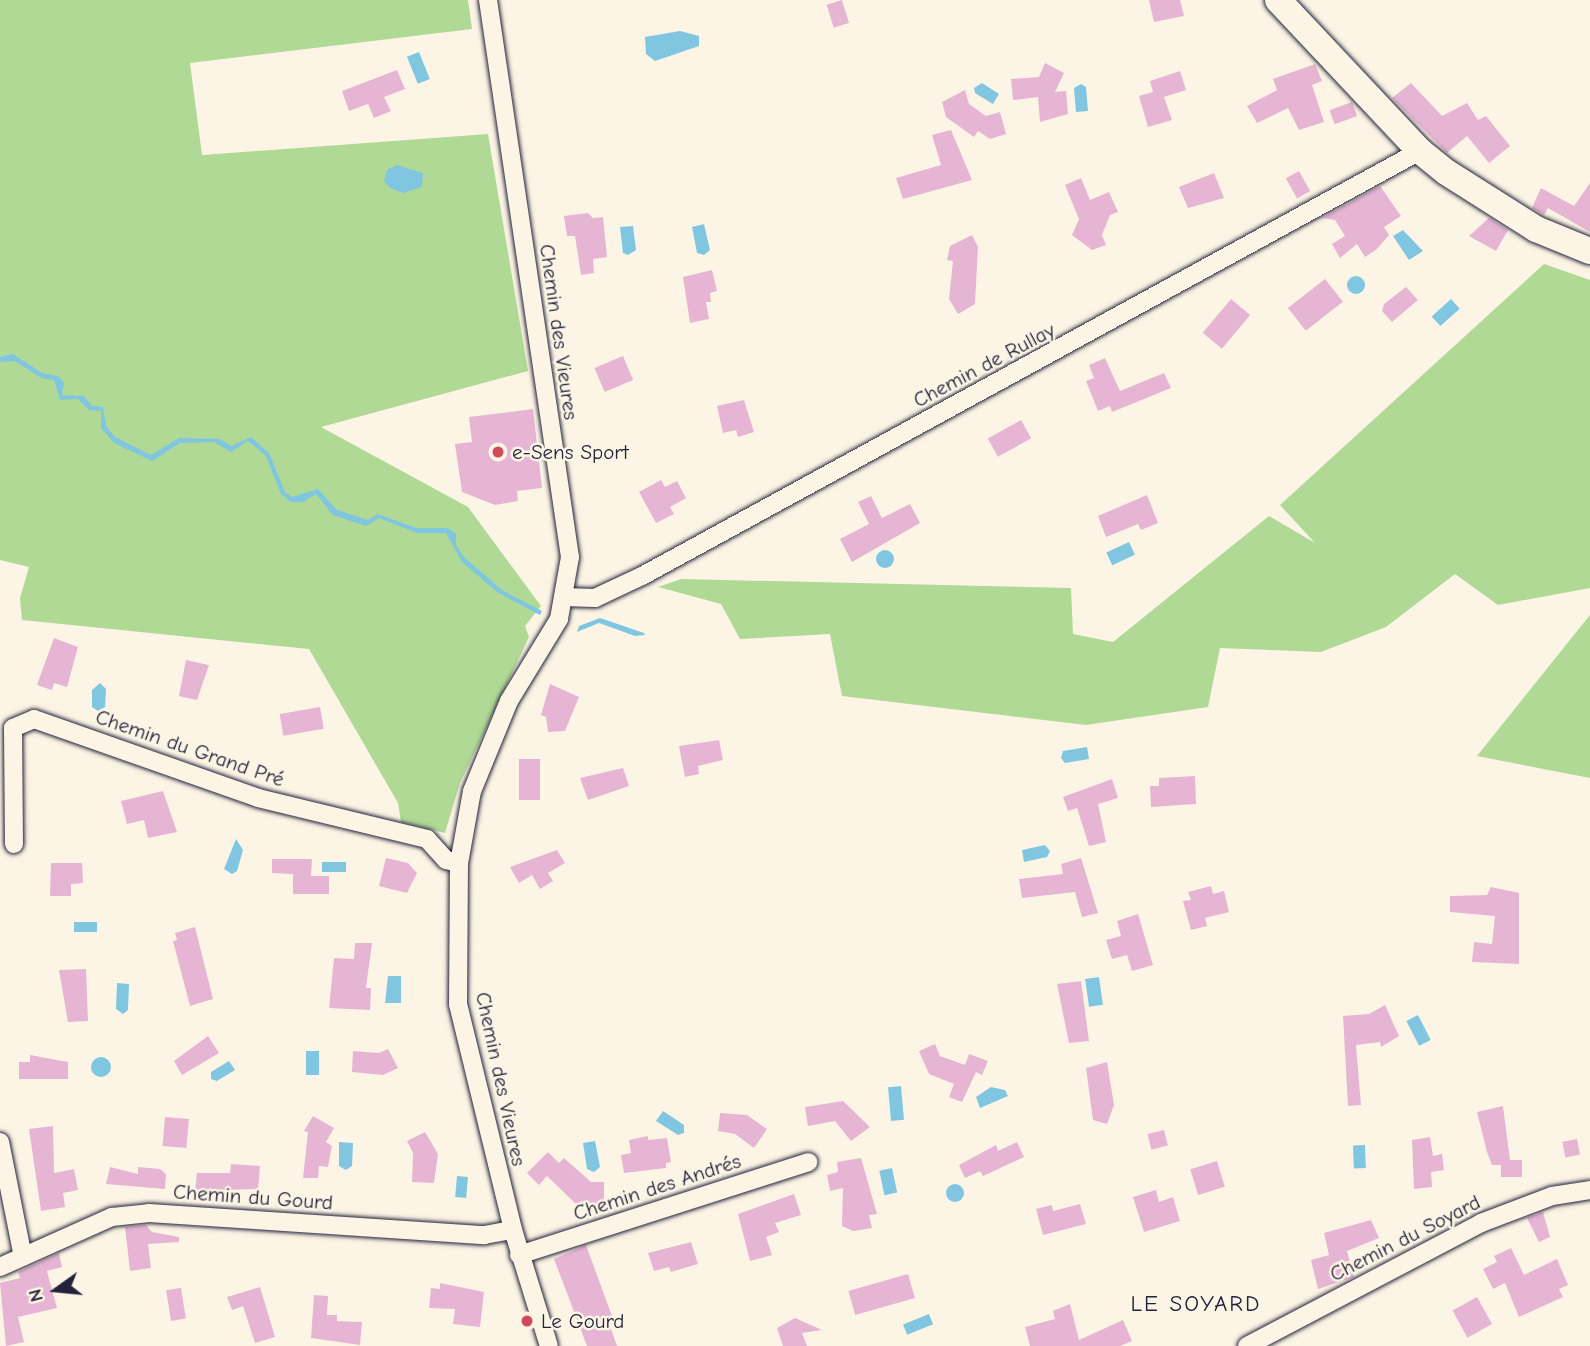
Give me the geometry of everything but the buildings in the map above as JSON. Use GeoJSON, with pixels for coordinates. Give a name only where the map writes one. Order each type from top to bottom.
{"type":"FeatureCollection","features":[{"type":"Feature","properties":{"kind":"street","name":"Chemin des Vieures"},"geometry":{"type":"LineString","coordinates":[[488,0],[570,556],[559,619],[509,701],[472,791],[459,863],[458,1004],[513,1230]]}},
{"type":"Feature","properties":{"kind":"street"},"geometry":{"type":"LineString","coordinates":[[1278,0],[1420,151],[1536,229],[1590,251]]}},
{"type":"Feature","properties":{"kind":"street","name":"Chemin de Rullay"},"geometry":{"type":"LineString","coordinates":[[563,597],[594,598],[642,576],[1420,151]]}},
{"type":"Feature","properties":{"kind":"street","name":"Chemin du Grand Pré"},"geometry":{"type":"LineString","coordinates":[[14,844],[13,728],[34,719],[258,798],[427,839],[442,856],[459,863]]}},
{"type":"Feature","properties":{"kind":"street"},"geometry":{"type":"LineString","coordinates":[[0,1142],[23,1257]]}},
{"type":"Feature","properties":{"kind":"street","name":"Chemin des Andrés"},"geometry":{"type":"LineString","coordinates":[[519,1255],[808,1162]]}},
{"type":"Feature","properties":{"kind":"street","name":"Chemin du Soyard"},"geometry":{"type":"LineString","coordinates":[[1247,1346],[1480,1223],[1552,1196],[1590,1190]]}},
{"type":"Feature","properties":{"kind":"street","name":"Chemin du Gourd"},"geometry":{"type":"LineString","coordinates":[[0,1267],[112,1217],[149,1213],[484,1235],[513,1230]]}},
{"type":"Feature","properties":{"kind":"street"},"geometry":{"type":"LineString","coordinates":[[513,1230],[549,1346]]}},
{"type":"Feature","properties":{"kind":"green space"},"geometry":{"type":"Polygon","coordinates":[[[0,0],[468,0],[472,29],[190,63],[202,155],[488,134],[528,371],[321,427],[468,507],[541,606],[525,626],[529,637],[460,783],[445,833],[401,822],[398,803],[309,649],[22,620],[20,598],[29,567],[0,560],[0,0]]]}},
{"type":"Feature","properties":{"kind":"green space"},"geometry":{"type":"Polygon","coordinates":[[[1544,264],[1590,280],[1590,588],[1498,605],[1455,574],[1386,627],[1321,652],[1220,648],[1208,707],[1086,725],[842,696],[830,634],[740,639],[721,604],[658,587],[681,579],[1071,588],[1073,634],[1113,642],[1269,516],[1315,543],[1280,505],[1544,264]]]}},
{"type":"Feature","properties":{"kind":"green space"},"geometry":{"type":"Polygon","coordinates":[[[1590,615],[1590,778],[1477,756],[1590,615]]]}},
{"type":"Feature","properties":{"kind":"water"},"geometry":{"type":"Polygon","coordinates":[[[680,31],[699,36],[699,46],[655,61],[646,54],[645,37],[680,31]]]}},
{"type":"Feature","properties":{"kind":"water"},"geometry":{"type":"Polygon","coordinates":[[[419,52],[430,79],[418,84],[407,57],[419,52]]]}},
{"type":"Feature","properties":{"kind":"water"},"geometry":{"type":"Polygon","coordinates":[[[982,83],[999,94],[993,104],[975,93],[974,88],[982,83]]]}},
{"type":"Feature","properties":{"kind":"water"},"geometry":{"type":"Polygon","coordinates":[[[1081,84],[1086,87],[1088,111],[1076,112],[1074,88],[1081,84]]]}},
{"type":"Feature","properties":{"kind":"water"},"geometry":{"type":"Polygon","coordinates":[[[397,165],[423,173],[422,187],[403,193],[390,188],[384,181],[387,170],[397,165]]]}},
{"type":"Feature","properties":{"kind":"water"},"geometry":{"type":"Polygon","coordinates":[[[704,224],[710,250],[704,255],[697,253],[692,227],[704,224]]]}},
{"type":"Feature","properties":{"kind":"water"},"geometry":{"type":"Polygon","coordinates":[[[633,226],[636,250],[628,255],[623,253],[620,227],[633,226]]]}},
{"type":"Feature","properties":{"kind":"water"},"geometry":{"type":"Polygon","coordinates":[[[1403,230],[1423,251],[1409,260],[1393,236],[1403,230]]]}},
{"type":"Feature","properties":{"kind":"water"},"geometry":{"type":"Polygon","coordinates":[[[1356,276],[1362,279],[1365,285],[1362,291],[1356,294],[1350,291],[1347,285],[1350,279],[1356,276]]]}},
{"type":"Feature","properties":{"kind":"water"},"geometry":{"type":"Polygon","coordinates":[[[1451,299],[1460,309],[1440,326],[1432,316],[1451,299]]]}},
{"type":"Feature","properties":{"kind":"water"},"geometry":{"type":"Polygon","coordinates":[[[13,354],[42,373],[58,376],[64,383],[62,395],[84,396],[92,406],[103,407],[106,426],[115,437],[151,455],[179,438],[220,439],[231,446],[251,437],[269,453],[285,492],[292,497],[318,489],[337,510],[368,520],[378,514],[416,528],[448,528],[456,534],[456,545],[464,557],[502,590],[542,611],[540,615],[497,592],[462,562],[446,533],[417,533],[379,518],[366,526],[333,515],[316,494],[303,502],[291,502],[281,494],[266,456],[248,441],[231,452],[214,442],[180,443],[152,461],[114,443],[101,428],[101,411],[89,410],[78,399],[60,400],[54,380],[41,378],[15,361],[0,362],[0,357],[13,354]]]}},
{"type":"Feature","properties":{"kind":"water"},"geometry":{"type":"Polygon","coordinates":[[[1129,542],[1135,555],[1112,565],[1106,553],[1129,542]]]}},
{"type":"Feature","properties":{"kind":"water"},"geometry":{"type":"Polygon","coordinates":[[[881,550],[889,550],[894,559],[892,566],[881,568],[876,563],[876,555],[881,550]]]}},
{"type":"Feature","properties":{"kind":"water"},"geometry":{"type":"Polygon","coordinates":[[[600,618],[645,635],[635,636],[599,623],[577,632],[579,626],[600,618]]]}},
{"type":"Feature","properties":{"kind":"water"},"geometry":{"type":"Polygon","coordinates":[[[100,683],[106,689],[105,707],[98,711],[92,707],[92,690],[100,683]]]}},
{"type":"Feature","properties":{"kind":"water"},"geometry":{"type":"Polygon","coordinates":[[[1087,747],[1089,759],[1065,763],[1061,758],[1063,751],[1087,747]]]}},
{"type":"Feature","properties":{"kind":"water"},"geometry":{"type":"Polygon","coordinates":[[[236,839],[243,850],[237,871],[232,874],[224,869],[236,839]]]}},
{"type":"Feature","properties":{"kind":"water"},"geometry":{"type":"Polygon","coordinates":[[[1045,845],[1050,851],[1047,857],[1024,862],[1022,850],[1045,845]]]}},
{"type":"Feature","properties":{"kind":"water"},"geometry":{"type":"Polygon","coordinates":[[[322,862],[346,862],[346,872],[322,872],[322,862]]]}},
{"type":"Feature","properties":{"kind":"water"},"geometry":{"type":"Polygon","coordinates":[[[74,922],[97,922],[97,932],[74,932],[74,922]]]}},
{"type":"Feature","properties":{"kind":"water"},"geometry":{"type":"Polygon","coordinates":[[[388,976],[401,976],[401,1003],[385,1003],[388,976]]]}},
{"type":"Feature","properties":{"kind":"water"},"geometry":{"type":"Polygon","coordinates":[[[1099,977],[1103,1005],[1089,1007],[1085,979],[1099,977]]]}},
{"type":"Feature","properties":{"kind":"water"},"geometry":{"type":"Polygon","coordinates":[[[117,983],[129,984],[128,1010],[123,1014],[116,1009],[117,983]]]}},
{"type":"Feature","properties":{"kind":"water"},"geometry":{"type":"Polygon","coordinates":[[[1418,1015],[1431,1040],[1419,1046],[1406,1021],[1418,1015]]]}},
{"type":"Feature","properties":{"kind":"water"},"geometry":{"type":"Polygon","coordinates":[[[306,1051],[319,1051],[319,1075],[306,1075],[306,1051]]]}},
{"type":"Feature","properties":{"kind":"water"},"geometry":{"type":"Polygon","coordinates":[[[101,1057],[108,1060],[111,1067],[108,1074],[101,1077],[94,1074],[91,1067],[94,1060],[101,1057]]]}},
{"type":"Feature","properties":{"kind":"water"},"geometry":{"type":"Polygon","coordinates":[[[229,1061],[235,1070],[217,1081],[211,1079],[211,1072],[229,1061]]]}},
{"type":"Feature","properties":{"kind":"water"},"geometry":{"type":"Polygon","coordinates":[[[901,1086],[904,1120],[891,1121],[888,1087],[901,1086]]]}},
{"type":"Feature","properties":{"kind":"water"},"geometry":{"type":"Polygon","coordinates":[[[991,1087],[1005,1090],[1008,1096],[980,1108],[976,1097],[991,1087]]]}},
{"type":"Feature","properties":{"kind":"water"},"geometry":{"type":"Polygon","coordinates":[[[663,1111],[684,1125],[684,1133],[678,1135],[656,1121],[663,1111]]]}},
{"type":"Feature","properties":{"kind":"water"},"geometry":{"type":"Polygon","coordinates":[[[595,1141],[600,1167],[594,1172],[587,1169],[583,1143],[595,1141]]]}},
{"type":"Feature","properties":{"kind":"water"},"geometry":{"type":"Polygon","coordinates":[[[339,1142],[353,1143],[352,1166],[346,1170],[339,1166],[339,1142]]]}},
{"type":"Feature","properties":{"kind":"water"},"geometry":{"type":"Polygon","coordinates":[[[1353,1145],[1365,1145],[1366,1168],[1354,1168],[1353,1145]]]}},
{"type":"Feature","properties":{"kind":"water"},"geometry":{"type":"Polygon","coordinates":[[[892,1168],[897,1192],[884,1195],[879,1171],[892,1168]]]}},
{"type":"Feature","properties":{"kind":"water"},"geometry":{"type":"Polygon","coordinates":[[[457,1176],[468,1177],[466,1198],[455,1197],[457,1176]]]}},
{"type":"Feature","properties":{"kind":"water"},"geometry":{"type":"Polygon","coordinates":[[[955,1184],[961,1187],[964,1193],[961,1199],[955,1202],[949,1199],[946,1193],[949,1187],[955,1184]]]}},
{"type":"Feature","properties":{"kind":"water"},"geometry":{"type":"Polygon","coordinates":[[[929,1314],[933,1324],[907,1335],[903,1324],[929,1314]]]}},
{"type":"Feature","properties":{"kind":"place","name":"e-Sens Sport"},"geometry":{"type":"Point","coordinates":[498,452]}},
{"type":"Feature","properties":{"kind":"place","name":"Le Gourd"},"geometry":{"type":"Point","coordinates":[527,1321]}},
{"type":"Feature","properties":{"kind":"district","name":"LE SOYARD"},"geometry":{"type":"Point","coordinates":[1196,1304]}}]}
